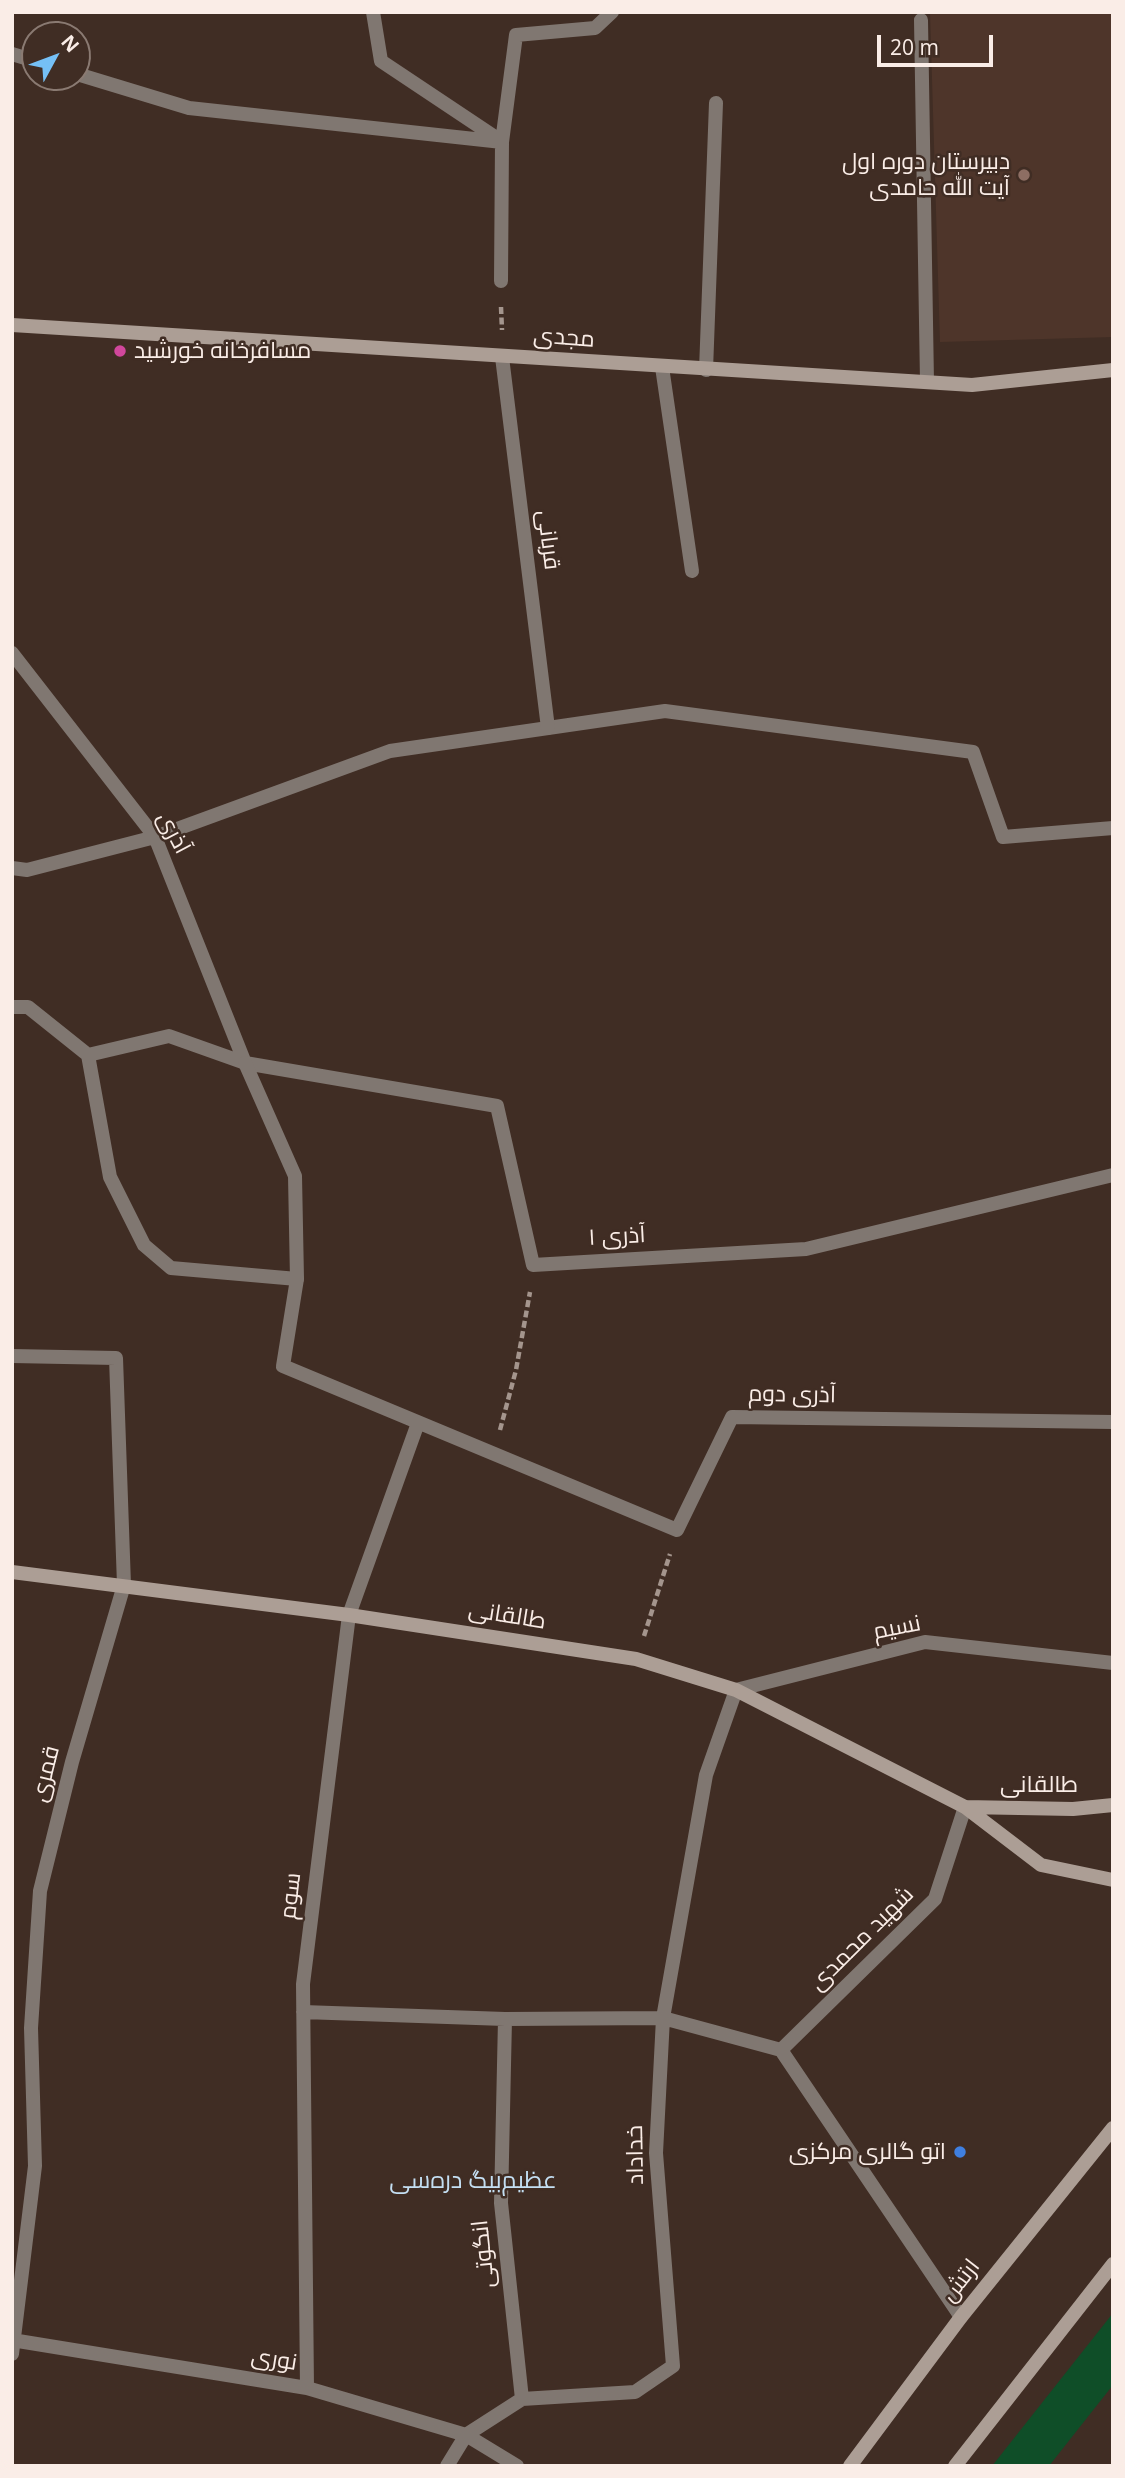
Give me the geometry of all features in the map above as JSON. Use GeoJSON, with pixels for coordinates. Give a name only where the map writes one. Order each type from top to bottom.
{"type":"FeatureCollection","features":[{"type":"Feature","properties":{"kind":"street"},"geometry":{"type":"LineString","coordinates":[[373,12],[381,61],[502,142]]}},
{"type":"Feature","properties":{"kind":"street"},"geometry":{"type":"LineString","coordinates":[[501,281],[502,142],[516,35],[595,28],[612,12]]}},
{"type":"Feature","properties":{"kind":"street"},"geometry":{"type":"LineString","coordinates":[[921,20],[928,382]]}},
{"type":"Feature","properties":{"kind":"street"},"geometry":{"type":"LineString","coordinates":[[91,78],[189,108],[502,142]]}},
{"type":"Feature","properties":{"kind":"street"},"geometry":{"type":"LineString","coordinates":[[706,370],[716,103]]}},
{"type":"Feature","properties":{"kind":"street","name":"مجدی"},"geometry":{"type":"LineString","coordinates":[[12,325],[972,385],[1113,370]]}},
{"type":"Feature","properties":{"kind":"street","name":"قربانی"},"geometry":{"type":"LineString","coordinates":[[502,357],[548,728]]}},
{"type":"Feature","properties":{"kind":"street"},"geometry":{"type":"LineString","coordinates":[[662,367],[692,571]]}},
{"type":"Feature","properties":{"kind":"street","name":"آذری"},"geometry":{"type":"LineString","coordinates":[[12,653],[155,837],[245,1063],[295,1176],[297,1279],[284,1366],[418,1423]]}},
{"type":"Feature","properties":{"kind":"street"},"geometry":{"type":"LineString","coordinates":[[12,868],[27,870],[155,837],[390,751],[665,711],[973,752],[1003,837],[1113,828]]}},
{"type":"Feature","properties":{"kind":"street"},"geometry":{"type":"LineString","coordinates":[[12,1007],[29,1007],[88,1055],[110,1177],[144,1245],[172,1268],[297,1279]]}},
{"type":"Feature","properties":{"kind":"street"},"geometry":{"type":"LineString","coordinates":[[88,1055],[169,1036],[245,1063],[497,1106],[533,1265]]}},
{"type":"Feature","properties":{"kind":"street","name":"آذری ۱"},"geometry":{"type":"LineString","coordinates":[[533,1265],[806,1249],[1113,1175]]}},
{"type":"Feature","properties":{"kind":"street","name":"قمری"},"geometry":{"type":"LineString","coordinates":[[12,1356],[116,1358],[124,1586],[72,1762],[40,1891],[31,2028],[35,2166],[13,2345]]}},
{"type":"Feature","properties":{"kind":"street","name":"آذری دوم"},"geometry":{"type":"LineString","coordinates":[[677,1530],[732,1417],[1113,1422]]}},
{"type":"Feature","properties":{"kind":"street"},"geometry":{"type":"LineString","coordinates":[[418,1423],[677,1530]]}},
{"type":"Feature","properties":{"kind":"street","name":"سوم"},"geometry":{"type":"LineString","coordinates":[[307,2388],[303,1984],[349,1615],[418,1423]]}},
{"type":"Feature","properties":{"kind":"street","name":"طالقانی"},"geometry":{"type":"LineString","coordinates":[[12,1572],[349,1615],[636,1659],[736,1690],[965,1807],[1041,1866],[1113,1880]]}},
{"type":"Feature","properties":{"kind":"street","name":"نسیم"},"geometry":{"type":"LineString","coordinates":[[736,1690],[925,1642],[1113,1663]]}},
{"type":"Feature","properties":{"kind":"street","name":"خداداد"},"geometry":{"type":"LineString","coordinates":[[447,2466],[466,2435],[522,2399],[635,2392],[673,2367],[656,2153],[663,2018],[706,1775],[736,1690]]}},
{"type":"Feature","properties":{"kind":"street","name":"طالقانی"},"geometry":{"type":"LineString","coordinates":[[965,1807],[1073,1809],[1113,1805]]}},
{"type":"Feature","properties":{"kind":"street","name":"شهید محمدی"},"geometry":{"type":"LineString","coordinates":[[781,2050],[935,1899],[965,1807]]}},
{"type":"Feature","properties":{"kind":"street"},"geometry":{"type":"LineString","coordinates":[[303,2011],[505,2019],[663,2018],[781,2050],[961,2317]]}},
{"type":"Feature","properties":{"kind":"street","name":"انگوتی"},"geometry":{"type":"LineString","coordinates":[[505,2019],[501,2203],[522,2399]]}},
{"type":"Feature","properties":{"kind":"street","name":"ارتش"},"geometry":{"type":"LineString","coordinates":[[850,2466],[961,2317],[1113,2128]]}},
{"type":"Feature","properties":{"kind":"street"},"geometry":{"type":"LineString","coordinates":[[955,2466],[1113,2264]]}},
{"type":"Feature","properties":{"kind":"street","name":"نوری"},"geometry":{"type":"LineString","coordinates":[[13,2345],[307,2388],[466,2435],[517,2466]]}},
{"type":"Feature","properties":{"kind":"path"},"geometry":{"type":"LineString","coordinates":[[501,281],[502,357]]}},
{"type":"Feature","properties":{"kind":"path"},"geometry":{"type":"LineString","coordinates":[[494,1455],[516,1370],[533,1265]]}},
{"type":"Feature","properties":{"kind":"path"},"geometry":{"type":"LineString","coordinates":[[636,1659],[677,1530]]}},
{"type":"Feature","properties":{"kind":"shaded area","name":"دبیرستان دوره اول آیت الله حامدی"},"geometry":{"type":"Polygon","coordinates":[[[930,12],[1113,12],[1113,337],[940,342],[930,12]]]}},
{"type":"Feature","properties":{"kind":"green space"},"geometry":{"type":"Polygon","coordinates":[[[1113,2313],[1113,2385],[1049,2466],[992,2466],[1113,2313]]]}},
{"type":"Feature","properties":{"kind":"place","name":"دبیرستان دوره اول آیت الله حامدی"},"geometry":{"type":"Point","coordinates":[1024,175]}},
{"type":"Feature","properties":{"kind":"place","name":"مسافرخانه خورشید"},"geometry":{"type":"Point","coordinates":[120,351]}},
{"type":"Feature","properties":{"kind":"place","name":"اتو گالری مرکزی"},"geometry":{"type":"Point","coordinates":[960,2152]}},
{"type":"Feature","properties":{"kind":"district","name":"عظیم‌بیگ دره‌سی"},"geometry":{"type":"Point","coordinates":[473,2181]}}]}
